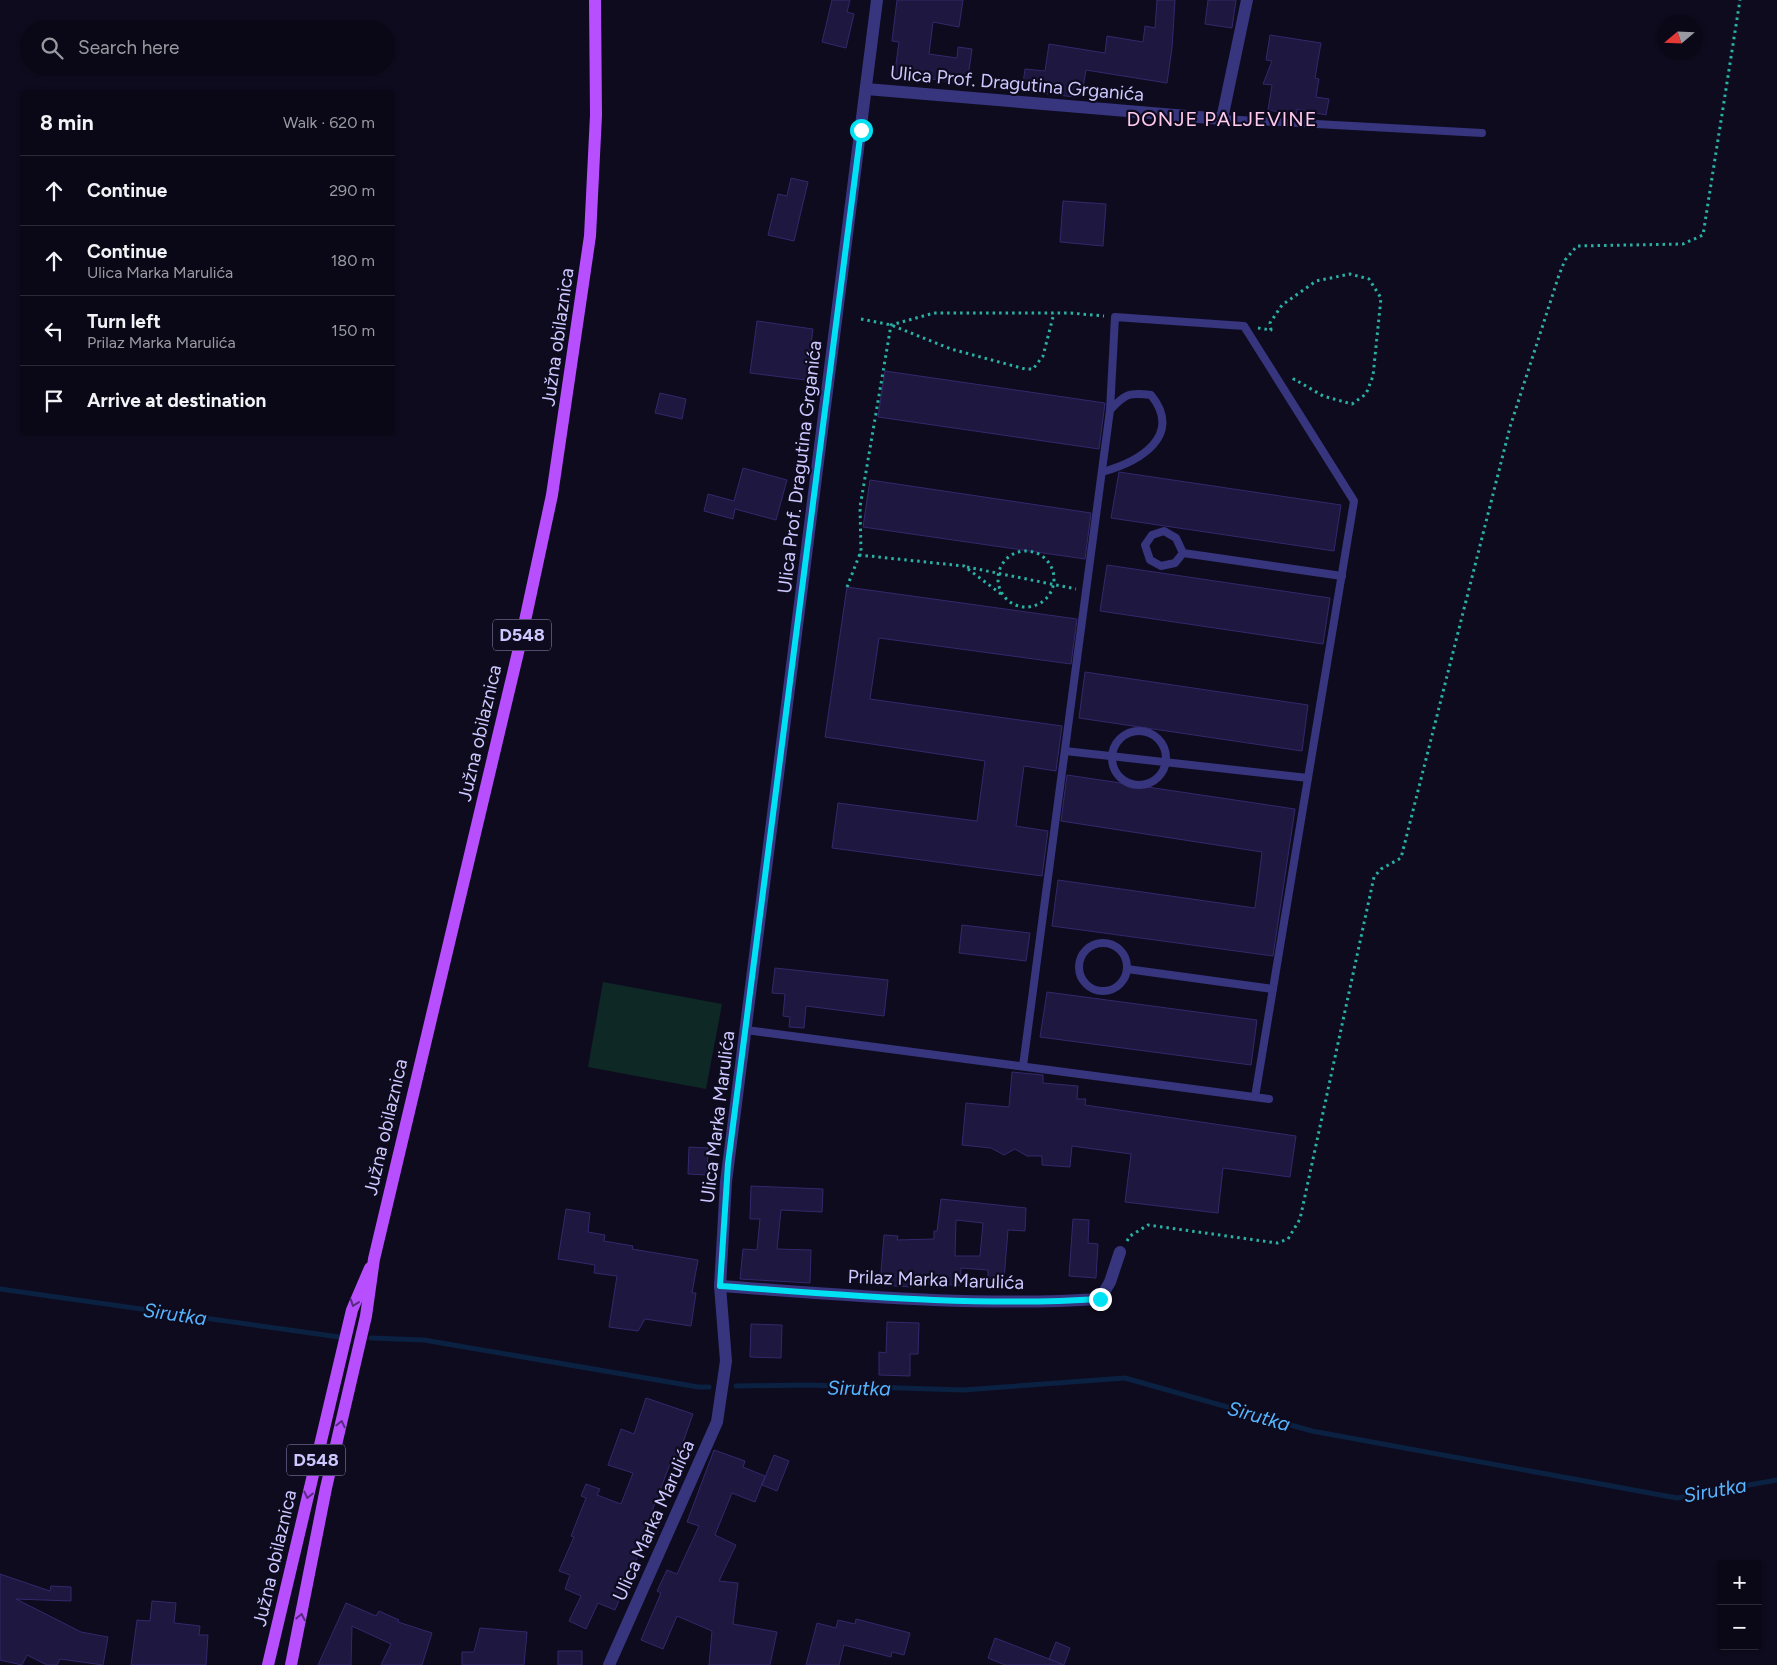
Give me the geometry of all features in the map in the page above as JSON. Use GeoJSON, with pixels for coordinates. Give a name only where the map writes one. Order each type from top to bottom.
{"type":"FeatureCollection","features":[{"type":"Feature","properties":{"kind":"main road","name":"Južna obilaznica"},"geometry":{"type":"LineString","coordinates":[[291,1665],[326,1488],[366,1316],[374,1259],[520,644],[552,495],[590,236],[596,115],[595,0]]}},
{"type":"Feature","properties":{"kind":"main road","name":"Južna obilaznica"},"geometry":{"type":"LineString","coordinates":[[268,1665],[352,1310],[374,1259]]}},
{"type":"Feature","properties":{"kind":"street","name":"Ulica Prof. Dragutina Grganića"},"geometry":{"type":"LineString","coordinates":[[769,850],[877,0]]}},
{"type":"Feature","properties":{"kind":"street"},"geometry":{"type":"LineString","coordinates":[[1222,119],[1247,0]]}},
{"type":"Feature","properties":{"kind":"street","name":"Ulica Prof. Dragutina Grganića"},"geometry":{"type":"LineString","coordinates":[[866,89],[1222,119]]}},
{"type":"Feature","properties":{"kind":"street","name":"Ulica Marka Marulića"},"geometry":{"type":"LineString","coordinates":[[609,1665],[717,1422],[726,1361],[720,1286],[726,1182],[769,850]]}},
{"type":"Feature","properties":{"kind":"street","name":"Prilaz Marka Marulića"},"geometry":{"type":"LineString","coordinates":[[720,1286],[878,1297],[1049,1302],[1100,1299],[1110,1282],[1120,1252]]}},
{"type":"Feature","properties":{"kind":"lane"},"geometry":{"type":"LineString","coordinates":[[1222,119],[1482,133]]}},
{"type":"Feature","properties":{"kind":"lane"},"geometry":{"type":"LineString","coordinates":[[1024,1066],[1110,410],[1115,317],[1244,326],[1354,501],[1255,1097]]}},
{"type":"Feature","properties":{"kind":"lane"},"geometry":{"type":"LineString","coordinates":[[1102,472],[1121,467],[1156,444],[1164,426],[1160,406],[1151,395],[1132,393],[1121,398],[1110,410]]}},
{"type":"Feature","properties":{"kind":"lane"},"geometry":{"type":"LineString","coordinates":[[1164,531],[1176,538],[1183,553],[1175,563],[1161,566],[1150,560],[1145,545],[1152,536],[1164,531]]}},
{"type":"Feature","properties":{"kind":"lane"},"geometry":{"type":"LineString","coordinates":[[1183,553],[1342,576]]}},
{"type":"Feature","properties":{"kind":"lane"},"geometry":{"type":"LineString","coordinates":[[1142,730],[1158,738],[1163,745],[1166,762],[1157,778],[1141,785],[1123,780],[1113,765],[1112,756],[1114,747],[1125,734],[1142,730]]}},
{"type":"Feature","properties":{"kind":"lane"},"geometry":{"type":"LineString","coordinates":[[1065,750],[1308,778]]}},
{"type":"Feature","properties":{"kind":"lane"},"geometry":{"type":"LineString","coordinates":[[1104,942],[1118,948],[1127,961],[1128,969],[1121,984],[1107,992],[1090,989],[1080,976],[1078,968],[1083,953],[1095,944],[1104,942]]}},
{"type":"Feature","properties":{"kind":"lane"},"geometry":{"type":"LineString","coordinates":[[1128,969],[1273,989]]}},
{"type":"Feature","properties":{"kind":"lane"},"geometry":{"type":"LineString","coordinates":[[746,1030],[1269,1099]]}},
{"type":"Feature","properties":{"kind":"path"},"geometry":{"type":"LineString","coordinates":[[1120,1252],[1130,1236],[1148,1225],[1277,1243],[1288,1240],[1300,1220],[1374,877],[1381,868],[1401,858],[1510,427],[1559,275],[1565,260],[1577,246],[1682,244],[1703,235],[1740,0]]}},
{"type":"Feature","properties":{"kind":"path"},"geometry":{"type":"LineString","coordinates":[[1244,326],[1271,330],[1270,324],[1282,306],[1302,289],[1316,282],[1350,274],[1369,279],[1381,298],[1373,376],[1366,394],[1352,404],[1323,396],[1294,380],[1286,393]]}},
{"type":"Feature","properties":{"kind":"path"},"geometry":{"type":"LineString","coordinates":[[891,325],[934,313],[1054,313],[1115,317]]}},
{"type":"Feature","properties":{"kind":"path"},"geometry":{"type":"LineString","coordinates":[[860,319],[891,325],[951,349],[1025,369],[1033,369],[1043,356],[1054,313]]}},
{"type":"Feature","properties":{"kind":"path"},"geometry":{"type":"LineString","coordinates":[[847,587],[862,551],[860,507],[891,325]]}},
{"type":"Feature","properties":{"kind":"path"},"geometry":{"type":"LineString","coordinates":[[964,566],[1010,602],[1028,607],[1045,600],[1053,585],[1053,574],[1050,565],[1036,553],[1027,551],[1010,556],[1003,563],[999,574],[1000,588],[1004,596]]}},
{"type":"Feature","properties":{"kind":"path"},"geometry":{"type":"LineString","coordinates":[[860,556],[964,566],[1086,590]]}},
{"type":"Feature","properties":{"kind":"green space"},"geometry":{"type":"Polygon","coordinates":[[[603,982],[722,1004],[706,1089],[588,1067],[603,982]]]}},
{"type":"Feature","properties":{"kind":"building"},"geometry":{"type":"Polygon","coordinates":[[[832,0],[850,0],[847,12],[854,14],[846,48],[822,42],[832,0]]]}},
{"type":"Feature","properties":{"kind":"building"},"geometry":{"type":"Polygon","coordinates":[[[897,0],[963,0],[959,27],[933,22],[929,54],[957,58],[958,47],[972,49],[967,84],[924,78],[924,82],[894,78],[899,42],[892,41],[897,0]]]}},
{"type":"Feature","properties":{"kind":"building"},"geometry":{"type":"Polygon","coordinates":[[[1157,0],[1175,0],[1172,48],[1167,83],[1086,70],[1083,88],[1076,87],[1075,97],[1022,91],[1025,69],[1045,71],[1049,44],[1105,53],[1107,36],[1143,42],[1145,26],[1155,28],[1157,0]]]}},
{"type":"Feature","properties":{"kind":"building"},"geometry":{"type":"Polygon","coordinates":[[[1208,0],[1236,0],[1232,28],[1205,24],[1208,0]]]}},
{"type":"Feature","properties":{"kind":"building"},"geometry":{"type":"Polygon","coordinates":[[[1270,35],[1321,43],[1315,78],[1319,79],[1316,97],[1329,99],[1326,115],[1297,109],[1296,115],[1268,110],[1272,85],[1263,84],[1272,61],[1266,60],[1270,35]]]}},
{"type":"Feature","properties":{"kind":"building"},"geometry":{"type":"Polygon","coordinates":[[[791,178],[808,182],[794,241],[768,235],[778,194],[787,196],[791,178]]]}},
{"type":"Feature","properties":{"kind":"building"},"geometry":{"type":"Polygon","coordinates":[[[1063,201],[1106,204],[1103,246],[1060,242],[1063,201]]]}},
{"type":"Feature","properties":{"kind":"building"},"geometry":{"type":"Polygon","coordinates":[[[757,321],[813,329],[806,380],[750,373],[757,321]]]}},
{"type":"Feature","properties":{"kind":"building"},"geometry":{"type":"Polygon","coordinates":[[[885,371],[1105,403],[1099,449],[878,417],[885,371]]]}},
{"type":"Feature","properties":{"kind":"building"},"geometry":{"type":"Polygon","coordinates":[[[660,393],[686,399],[682,419],[655,413],[660,393]]]}},
{"type":"Feature","properties":{"kind":"building"},"geometry":{"type":"Polygon","coordinates":[[[743,468],[787,480],[776,520],[735,509],[733,519],[704,511],[708,494],[734,501],[743,468]]]}},
{"type":"Feature","properties":{"kind":"building"},"geometry":{"type":"Polygon","coordinates":[[[1119,472],[1341,505],[1334,551],[1111,518],[1119,472]]]}},
{"type":"Feature","properties":{"kind":"building"},"geometry":{"type":"Polygon","coordinates":[[[870,480],[1091,513],[1085,559],[863,527],[870,480]]]}},
{"type":"Feature","properties":{"kind":"building"},"geometry":{"type":"Polygon","coordinates":[[[1107,565],[1330,598],[1323,644],[1100,611],[1107,565]]]}},
{"type":"Feature","properties":{"kind":"building"},"geometry":{"type":"Polygon","coordinates":[[[847,587],[1077,619],[1071,664],[879,638],[870,699],[1062,726],[1056,771],[1024,766],[1016,826],[1048,831],[1042,876],[832,848],[838,803],[977,821],[985,761],[825,737],[847,587]]]}},
{"type":"Feature","properties":{"kind":"building"},"geometry":{"type":"Polygon","coordinates":[[[1085,672],[1308,705],[1302,751],[1079,718],[1085,672]]]}},
{"type":"Feature","properties":{"kind":"building"},"geometry":{"type":"Polygon","coordinates":[[[1067,775],[1295,809],[1273,956],[1052,926],[1058,880],[1255,908],[1262,852],[1061,821],[1067,775]]]}},
{"type":"Feature","properties":{"kind":"building"},"geometry":{"type":"Polygon","coordinates":[[[962,925],[1030,933],[1026,961],[959,953],[962,925]]]}},
{"type":"Feature","properties":{"kind":"building"},"geometry":{"type":"Polygon","coordinates":[[[775,968],[888,980],[884,1016],[806,1006],[804,1028],[789,1027],[790,1017],[783,1016],[785,994],[772,993],[775,968]]]}},
{"type":"Feature","properties":{"kind":"building"},"geometry":{"type":"Polygon","coordinates":[[[1047,992],[1257,1020],[1251,1065],[1040,1037],[1047,992]]]}},
{"type":"Feature","properties":{"kind":"building"},"geometry":{"type":"Polygon","coordinates":[[[1012,1072],[1043,1075],[1043,1083],[1078,1086],[1077,1099],[1086,1099],[1085,1105],[1296,1136],[1290,1177],[1223,1168],[1218,1213],[1125,1202],[1131,1154],[1072,1146],[1070,1167],[1042,1165],[1042,1156],[1027,1156],[1015,1149],[1004,1155],[991,1148],[962,1145],[966,1103],[1009,1107],[1012,1072]]]}},
{"type":"Feature","properties":{"kind":"building"},"geometry":{"type":"Polygon","coordinates":[[[689,1147],[708,1148],[707,1175],[688,1174],[689,1147]]]}},
{"type":"Feature","properties":{"kind":"building"},"geometry":{"type":"Polygon","coordinates":[[[751,1186],[823,1189],[822,1212],[781,1210],[777,1249],[811,1250],[810,1283],[740,1279],[743,1249],[757,1250],[760,1219],[750,1219],[751,1186]]]}},
{"type":"Feature","properties":{"kind":"building"},"geometry":{"type":"Polygon","coordinates":[[[941,1199],[1026,1208],[1025,1231],[1008,1230],[1004,1280],[988,1278],[988,1270],[961,1268],[960,1285],[912,1284],[912,1287],[880,1285],[884,1235],[898,1236],[897,1240],[934,1239],[934,1231],[937,1231],[941,1199]],[[956,1220],[955,1256],[980,1256],[983,1223],[956,1220]]]}},
{"type":"Feature","properties":{"kind":"building"},"geometry":{"type":"Polygon","coordinates":[[[566,1209],[590,1213],[588,1232],[605,1235],[604,1241],[633,1246],[632,1249],[698,1260],[692,1293],[696,1293],[691,1326],[645,1319],[638,1331],[609,1327],[617,1276],[594,1273],[595,1265],[558,1259],[566,1209]]]}},
{"type":"Feature","properties":{"kind":"building"},"geometry":{"type":"Polygon","coordinates":[[[1073,1219],[1089,1220],[1088,1243],[1098,1244],[1096,1278],[1069,1276],[1073,1219]]]}},
{"type":"Feature","properties":{"kind":"building"},"geometry":{"type":"Polygon","coordinates":[[[887,1322],[919,1323],[918,1354],[910,1354],[910,1376],[879,1375],[879,1352],[886,1353],[887,1322]]]}},
{"type":"Feature","properties":{"kind":"building"},"geometry":{"type":"Polygon","coordinates":[[[751,1324],[782,1325],[781,1358],[750,1357],[751,1324]]]}},
{"type":"Feature","properties":{"kind":"building"},"geometry":{"type":"Polygon","coordinates":[[[646,1398],[693,1414],[682,1445],[689,1447],[682,1468],[670,1464],[651,1514],[654,1515],[646,1537],[615,1610],[598,1603],[586,1629],[569,1621],[581,1596],[565,1589],[570,1575],[559,1571],[574,1537],[571,1536],[586,1498],[581,1496],[586,1484],[600,1489],[597,1495],[621,1504],[633,1473],[608,1465],[621,1429],[634,1434],[646,1398]]]}},
{"type":"Feature","properties":{"kind":"building"},"geometry":{"type":"Polygon","coordinates":[[[714,1450],[745,1461],[743,1467],[765,1476],[755,1502],[732,1493],[715,1535],[736,1545],[719,1581],[738,1583],[733,1624],[777,1632],[770,1665],[709,1665],[712,1631],[677,1616],[663,1649],[641,1640],[661,1593],[657,1591],[667,1570],[677,1574],[699,1526],[687,1522],[714,1450]]]}},
{"type":"Feature","properties":{"kind":"building"},"geometry":{"type":"Polygon","coordinates":[[[774,1455],[789,1461],[777,1491],[762,1485],[774,1455]]]}},
{"type":"Feature","properties":{"kind":"building"},"geometry":{"type":"Polygon","coordinates":[[[0,1574],[50,1591],[51,1586],[71,1587],[71,1601],[16,1599],[81,1632],[108,1637],[103,1665],[60,1659],[57,1665],[47,1665],[27,1655],[22,1665],[0,1660],[0,1574]]]}},
{"type":"Feature","properties":{"kind":"building"},"geometry":{"type":"Polygon","coordinates":[[[152,1601],[176,1603],[174,1623],[200,1626],[199,1635],[208,1635],[206,1665],[131,1665],[137,1620],[150,1621],[152,1601]]]}},
{"type":"Feature","properties":{"kind":"building"},"geometry":{"type":"Polygon","coordinates":[[[346,1603],[376,1616],[379,1611],[399,1620],[398,1622],[432,1633],[422,1665],[381,1665],[391,1644],[352,1626],[351,1665],[318,1665],[346,1603]]]}},
{"type":"Feature","properties":{"kind":"building"},"geometry":{"type":"Polygon","coordinates":[[[856,1619],[910,1633],[904,1655],[892,1652],[891,1657],[844,1645],[839,1665],[806,1665],[817,1623],[836,1628],[838,1620],[855,1624],[856,1619]]]}},
{"type":"Feature","properties":{"kind":"building"},"geometry":{"type":"Polygon","coordinates":[[[480,1628],[527,1632],[524,1665],[462,1665],[462,1652],[474,1652],[480,1628]]]}},
{"type":"Feature","properties":{"kind":"building"},"geometry":{"type":"Polygon","coordinates":[[[995,1638],[1062,1665],[1005,1665],[988,1658],[995,1638]]]}},
{"type":"Feature","properties":{"kind":"building"},"geometry":{"type":"Polygon","coordinates":[[[1056,1642],[1070,1648],[1064,1665],[1049,1659],[1056,1642]]]}},
{"type":"Feature","properties":{"kind":"building"},"geometry":{"type":"Polygon","coordinates":[[[558,1651],[582,1651],[582,1665],[558,1665],[558,1651]]]}},
{"type":"Feature","properties":{"kind":"waterway","name":"Sirutka"},"geometry":{"type":"LineString","coordinates":[[0,1289],[346,1338]]}},
{"type":"Feature","properties":{"kind":"waterway","name":"Sirutka"},"geometry":{"type":"LineString","coordinates":[[371,1338],[424,1340],[698,1387],[709,1387]]}},
{"type":"Feature","properties":{"kind":"waterway","name":"Sirutka"},"geometry":{"type":"LineString","coordinates":[[736,1386],[808,1385],[963,1390],[1125,1378],[1312,1431],[1677,1498],[1777,1480]]}},
{"type":"Feature","properties":{"kind":"district","name":"DONJE PALJEVINE"},"geometry":{"type":"Point","coordinates":[1222,119]}},
{"type":"Feature","properties":{"kind":"route"},"geometry":{"type":"LineString","coordinates":[[861,130],[728,1164],[720,1286],[868,1296],[1049,1302],[1100,1299]]}}]}
